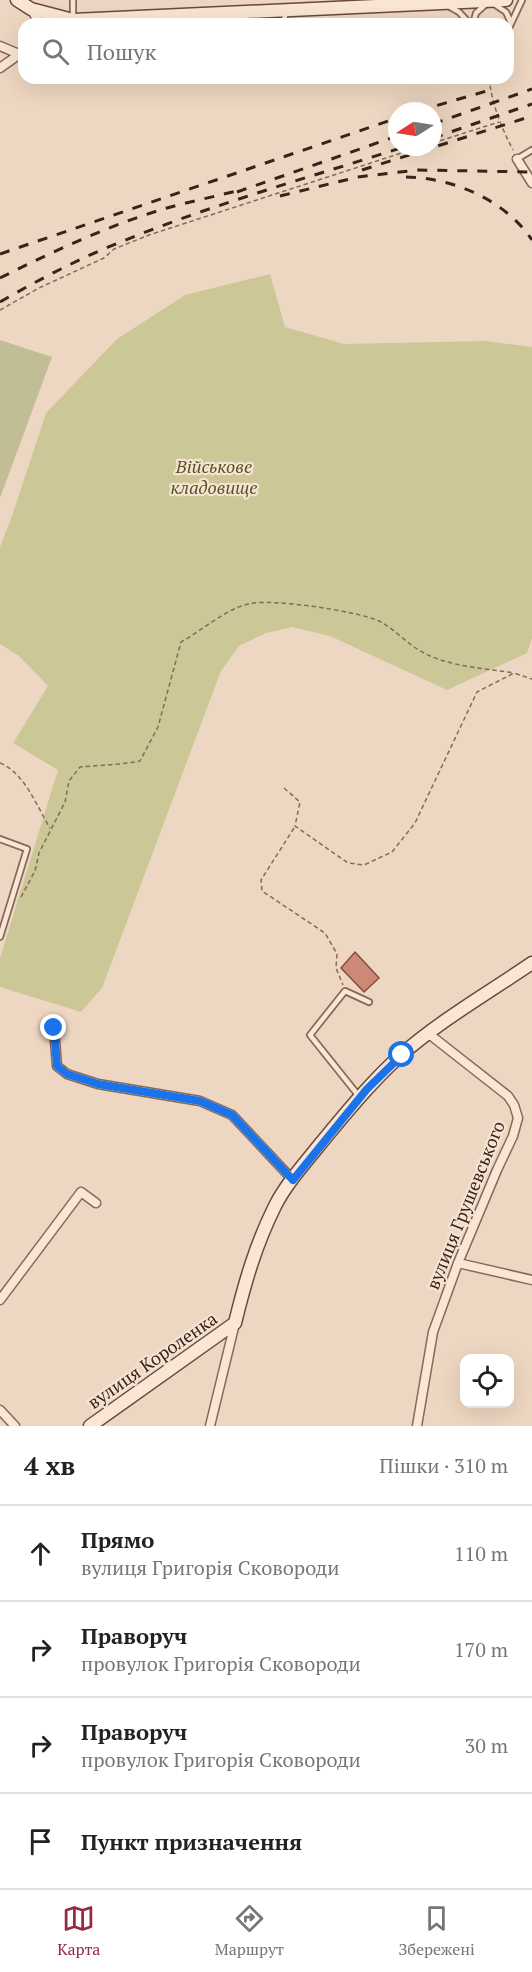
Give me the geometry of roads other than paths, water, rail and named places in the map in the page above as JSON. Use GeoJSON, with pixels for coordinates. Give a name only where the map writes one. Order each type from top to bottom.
{"type":"FeatureCollection","features":[{"type":"Feature","properties":{"kind":"main road"},"geometry":{"type":"LineString","coordinates":[[17,0],[31,9],[58,18]]}},
{"type":"Feature","properties":{"kind":"main road"},"geometry":{"type":"LineString","coordinates":[[142,18],[506,0]]}},
{"type":"Feature","properties":{"kind":"main road"},"geometry":{"type":"LineString","coordinates":[[235,1323],[250,1262],[276,1204],[360,1097],[402,1055],[532,963]]}},
{"type":"Feature","properties":{"kind":"main road","name":"вулиця Короленка"},"geometry":{"type":"LineString","coordinates":[[90,1426],[235,1323]]}},
{"type":"Feature","properties":{"kind":"street"},"geometry":{"type":"LineString","coordinates":[[31,9],[36,18]]}},
{"type":"Feature","properties":{"kind":"street"},"geometry":{"type":"LineString","coordinates":[[0,46],[18,51]]}},
{"type":"Feature","properties":{"kind":"street"},"geometry":{"type":"LineString","coordinates":[[0,68],[18,55]]}},
{"type":"Feature","properties":{"kind":"street"},"geometry":{"type":"LineString","coordinates":[[518,159],[532,183]]}},
{"type":"Feature","properties":{"kind":"street"},"geometry":{"type":"LineString","coordinates":[[54,1028],[57,1066],[67,1074],[98,1084],[200,1101],[232,1115],[293,1180]]}},
{"type":"Feature","properties":{"kind":"street","name":"вулиця Грушевського"},"geometry":{"type":"LineString","coordinates":[[417,1426],[433,1332],[458,1263],[513,1136],[518,1118],[508,1096],[429,1034]]}},
{"type":"Feature","properties":{"kind":"street"},"geometry":{"type":"LineString","coordinates":[[0,1300],[81,1192],[96,1203]]}},
{"type":"Feature","properties":{"kind":"street"},"geometry":{"type":"LineString","coordinates":[[458,1263],[532,1280]]}},
{"type":"Feature","properties":{"kind":"street"},"geometry":{"type":"LineString","coordinates":[[210,1426],[235,1323]]}},
{"type":"Feature","properties":{"kind":"street"},"geometry":{"type":"LineString","coordinates":[[0,1410],[15,1426]]}},
{"type":"Feature","properties":{"kind":"lane"},"geometry":{"type":"LineString","coordinates":[[71,18],[73,0]]}},
{"type":"Feature","properties":{"kind":"lane"},"geometry":{"type":"LineString","coordinates":[[514,18],[522,0]]}},
{"type":"Feature","properties":{"kind":"lane"},"geometry":{"type":"LineString","coordinates":[[474,18],[490,1],[506,12],[508,18]]}},
{"type":"Feature","properties":{"kind":"lane"},"geometry":{"type":"LineString","coordinates":[[433,3],[450,7],[466,18]]}},
{"type":"Feature","properties":{"kind":"lane"},"geometry":{"type":"LineString","coordinates":[[285,18],[287,10]]}},
{"type":"Feature","properties":{"kind":"lane"},"geometry":{"type":"LineString","coordinates":[[518,159],[532,150]]}},
{"type":"Feature","properties":{"kind":"lane"},"geometry":{"type":"LineString","coordinates":[[0,839],[27,849],[0,937]]}},
{"type":"Feature","properties":{"kind":"lane"},"geometry":{"type":"LineString","coordinates":[[360,1097],[310,1035],[345,992],[369,1002]]}},
{"type":"Feature","properties":{"kind":"railway"},"geometry":{"type":"LineString","coordinates":[[442,121],[532,89]]}},
{"type":"Feature","properties":{"kind":"railway"},"geometry":{"type":"LineString","coordinates":[[442,104],[490,90]]}},
{"type":"Feature","properties":{"kind":"railway"},"geometry":{"type":"LineString","coordinates":[[442,135],[532,104]]}},
{"type":"Feature","properties":{"kind":"railway"},"geometry":{"type":"LineString","coordinates":[[362,170],[532,116]]}},
{"type":"Feature","properties":{"kind":"railway"},"geometry":{"type":"LineString","coordinates":[[0,254],[388,121]]}},
{"type":"Feature","properties":{"kind":"railway"},"geometry":{"type":"LineString","coordinates":[[237,192],[388,139]]}},
{"type":"Feature","properties":{"kind":"railway"},"geometry":{"type":"LineString","coordinates":[[0,302],[76,262],[157,228],[262,191],[388,152]]}},
{"type":"Feature","properties":{"kind":"railway"},"geometry":{"type":"LineString","coordinates":[[280,196],[358,177],[417,170],[532,172]]}},
{"type":"Feature","properties":{"kind":"railway"},"geometry":{"type":"LineString","coordinates":[[406,177],[442,182],[477,194],[508,213],[532,240]]}},
{"type":"Feature","properties":{"kind":"railway"},"geometry":{"type":"LineString","coordinates":[[0,278],[61,248],[124,222],[167,208],[244,189]]}},
{"type":"Feature","properties":{"kind":"park label","name":"Військове кладовище"},"geometry":{"type":"Point","coordinates":[214,476]}}]}
